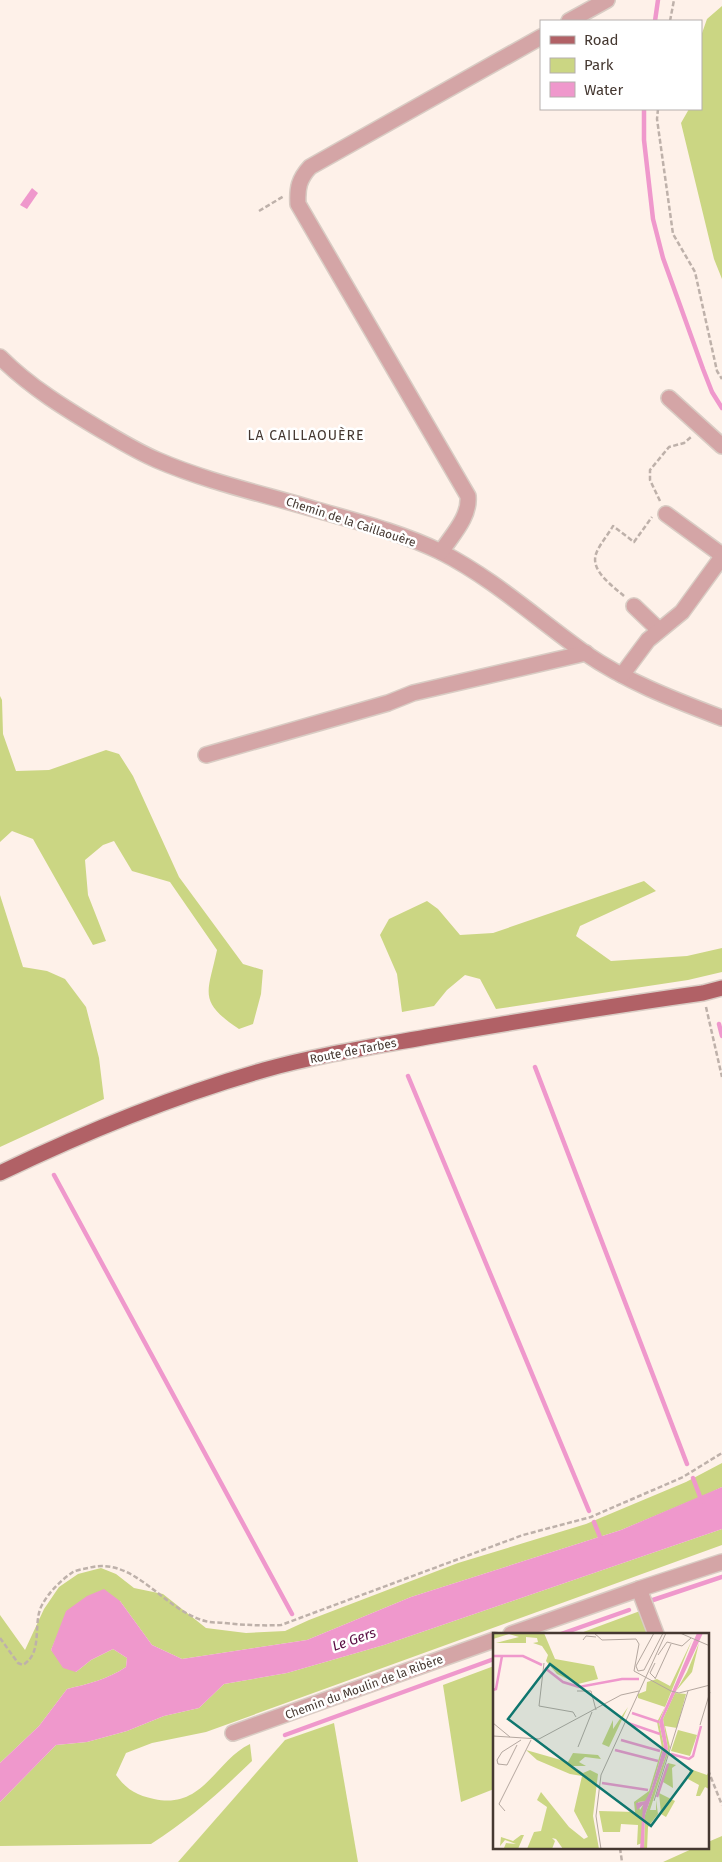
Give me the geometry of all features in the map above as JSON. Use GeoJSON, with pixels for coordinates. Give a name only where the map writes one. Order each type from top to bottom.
{"type":"FeatureCollection","features":[{"type":"Feature","properties":{"kind":"main road","name":"Route de Tarbes"},"geometry":{"type":"LineString","coordinates":[[0,1173],[114,1121],[271,1068],[326,1055],[536,1018],[704,993],[722,988]]}},
{"type":"Feature","properties":{"kind":"street"},"geometry":{"type":"LineString","coordinates":[[571,20],[607,0]]}},
{"type":"Feature","properties":{"kind":"street"},"geometry":{"type":"LineString","coordinates":[[440,552],[466,515],[469,504],[468,496],[298,204],[297,188],[302,176],[310,167],[540,38]]}},
{"type":"Feature","properties":{"kind":"street","name":"Chemin de la Caillaouère"},"geometry":{"type":"LineString","coordinates":[[0,357],[24,379],[80,418],[157,460],[196,474],[376,527],[440,552],[472,569],[512,596],[586,654],[666,697],[722,718]]}},
{"type":"Feature","properties":{"kind":"street"},"geometry":{"type":"LineString","coordinates":[[669,398],[722,446]]}},
{"type":"Feature","properties":{"kind":"street"},"geometry":{"type":"LineString","coordinates":[[622,675],[648,640],[682,612],[722,556],[666,514]]}},
{"type":"Feature","properties":{"kind":"street"},"geometry":{"type":"LineString","coordinates":[[634,606],[659,630]]}},
{"type":"Feature","properties":{"kind":"street"},"geometry":{"type":"LineString","coordinates":[[206,755],[388,703],[412,693],[586,654]]}},
{"type":"Feature","properties":{"kind":"street"},"geometry":{"type":"LineString","coordinates":[[514,1633],[722,1562]]}},
{"type":"Feature","properties":{"kind":"street"},"geometry":{"type":"LineString","coordinates":[[639,1589],[656,1633]]}},
{"type":"Feature","properties":{"kind":"street","name":"Chemin du Moulin de la Ribère"},"geometry":{"type":"LineString","coordinates":[[233,1734],[493,1640]]}},
{"type":"Feature","properties":{"kind":"path"},"geometry":{"type":"LineString","coordinates":[[670,20],[674,0]]}},
{"type":"Feature","properties":{"kind":"path"},"geometry":{"type":"LineString","coordinates":[[658,110],[657,119],[673,234],[695,272],[717,371],[722,380]]}},
{"type":"Feature","properties":{"kind":"path"},"geometry":{"type":"LineString","coordinates":[[259,211],[288,194],[297,195]]}},
{"type":"Feature","properties":{"kind":"path"},"geometry":{"type":"LineString","coordinates":[[634,606],[601,574],[596,565],[595,555],[613,526],[634,542],[653,516],[666,514],[650,480],[650,470],[669,447],[684,443],[702,428]]}},
{"type":"Feature","properties":{"kind":"path"},"geometry":{"type":"LineString","coordinates":[[704,993],[722,1077]]}},
{"type":"Feature","properties":{"kind":"path"},"geometry":{"type":"LineString","coordinates":[[0,1638],[18,1663],[23,1665],[29,1661],[35,1650],[41,1606],[58,1584],[75,1571],[97,1565],[115,1566],[134,1576],[173,1606],[205,1621],[260,1626],[281,1624],[523,1535],[591,1516],[683,1477],[722,1453]]}},
{"type":"Feature","properties":{"kind":"path"},"geometry":{"type":"LineString","coordinates":[[710,1775],[722,1805]]}},
{"type":"Feature","properties":{"kind":"green space"},"geometry":{"type":"Polygon","coordinates":[[[722,6],[722,279],[714,259],[681,123],[688,110],[702,110],[702,33],[707,19],[722,6]]]}},
{"type":"Feature","properties":{"kind":"green space"},"geometry":{"type":"Polygon","coordinates":[[[0,696],[2,700],[3,734],[16,771],[49,770],[106,750],[119,754],[133,776],[179,877],[243,964],[263,970],[261,994],[253,1024],[239,1029],[217,1011],[211,1003],[209,987],[217,950],[170,882],[132,871],[114,841],[103,845],[85,860],[88,895],[106,941],[93,945],[33,839],[12,831],[0,842],[0,696]]]}},
{"type":"Feature","properties":{"kind":"green space"},"geometry":{"type":"Polygon","coordinates":[[[644,881],[656,891],[580,926],[576,936],[611,961],[687,956],[722,948],[722,972],[688,980],[496,1009],[480,979],[465,975],[447,990],[434,1006],[402,1012],[397,974],[380,935],[389,919],[427,901],[438,909],[460,935],[493,933],[644,881]]]}},
{"type":"Feature","properties":{"kind":"green space"},"geometry":{"type":"Polygon","coordinates":[[[0,895],[23,967],[47,971],[65,979],[86,1007],[99,1058],[104,1099],[0,1147],[0,895]]]}},
{"type":"Feature","properties":{"kind":"green space"},"geometry":{"type":"Polygon","coordinates":[[[722,1463],[722,1487],[705,1495],[621,1530],[411,1597],[307,1640],[182,1659],[152,1645],[120,1601],[58,1634],[51,1650],[76,1672],[91,1660],[113,1649],[127,1658],[126,1667],[105,1678],[67,1689],[39,1726],[0,1763],[0,1615],[25,1650],[44,1609],[59,1587],[78,1574],[101,1568],[116,1574],[134,1588],[163,1594],[206,1628],[246,1633],[285,1631],[458,1563],[586,1524],[686,1482],[722,1463]]]}},
{"type":"Feature","properties":{"kind":"green space"},"geometry":{"type":"Polygon","coordinates":[[[722,1529],[722,1545],[206,1732],[152,1743],[126,1753],[116,1775],[124,1785],[142,1796],[171,1800],[185,1797],[197,1791],[227,1761],[250,1744],[252,1761],[204,1805],[151,1844],[0,1846],[0,1802],[56,1745],[87,1742],[127,1731],[164,1716],[199,1708],[224,1684],[287,1673],[384,1645],[722,1529]]]}},
{"type":"Feature","properties":{"kind":"green space"},"geometry":{"type":"Polygon","coordinates":[[[640,1611],[649,1633],[581,1633],[640,1611]]]}},
{"type":"Feature","properties":{"kind":"green space"},"geometry":{"type":"Polygon","coordinates":[[[493,1666],[493,1789],[461,1802],[443,1685],[493,1666]]]}},
{"type":"Feature","properties":{"kind":"green space"},"geometry":{"type":"Polygon","coordinates":[[[334,1723],[358,1862],[178,1862],[285,1740],[334,1723]]]}},
{"type":"Feature","properties":{"kind":"green space"},"geometry":{"type":"Polygon","coordinates":[[[722,1836],[722,1862],[663,1862],[690,1850],[710,1850],[710,1841],[722,1836]]]}},
{"type":"Feature","properties":{"kind":"water"},"geometry":{"type":"Polygon","coordinates":[[[32,188],[38,193],[27,209],[20,205],[32,188]]]}},
{"type":"Feature","properties":{"kind":"water","name":"Le Gers"},"geometry":{"type":"Polygon","coordinates":[[[722,1487],[722,1529],[384,1645],[287,1673],[224,1684],[199,1708],[164,1716],[127,1731],[87,1742],[56,1745],[0,1802],[0,1763],[39,1726],[67,1689],[105,1678],[126,1667],[127,1658],[113,1649],[91,1660],[76,1672],[63,1668],[51,1650],[66,1611],[87,1596],[104,1589],[120,1601],[152,1645],[182,1659],[307,1640],[411,1597],[621,1530],[722,1487]]]}},
{"type":"Feature","properties":{"kind":"waterway"},"geometry":{"type":"LineString","coordinates":[[655,20],[658,0]]}},
{"type":"Feature","properties":{"kind":"waterway"},"geometry":{"type":"LineString","coordinates":[[644,110],[644,140],[653,219],[663,258],[712,392],[722,408]]}},
{"type":"Feature","properties":{"kind":"waterway"},"geometry":{"type":"LineString","coordinates":[[719,1024],[722,1036]]}},
{"type":"Feature","properties":{"kind":"waterway"},"geometry":{"type":"LineString","coordinates":[[535,1067],[687,1464]]}},
{"type":"Feature","properties":{"kind":"waterway"},"geometry":{"type":"LineString","coordinates":[[408,1076],[589,1511]]}},
{"type":"Feature","properties":{"kind":"waterway"},"geometry":{"type":"LineString","coordinates":[[54,1175],[292,1614]]}},
{"type":"Feature","properties":{"kind":"waterway"},"geometry":{"type":"LineString","coordinates":[[693,1478],[702,1502]]}},
{"type":"Feature","properties":{"kind":"waterway"},"geometry":{"type":"LineString","coordinates":[[594,1522],[602,1542]]}},
{"type":"Feature","properties":{"kind":"waterway"},"geometry":{"type":"LineString","coordinates":[[653,1600],[722,1577]]}},
{"type":"Feature","properties":{"kind":"waterway"},"geometry":{"type":"LineString","coordinates":[[564,1633],[629,1610]]}},
{"type":"Feature","properties":{"kind":"waterway"},"geometry":{"type":"LineString","coordinates":[[285,1735],[493,1659]]}},
{"type":"Feature","properties":{"kind":"district","name":"LA CAILLAOUÈRE"},"geometry":{"type":"Point","coordinates":[306,435]}}]}
